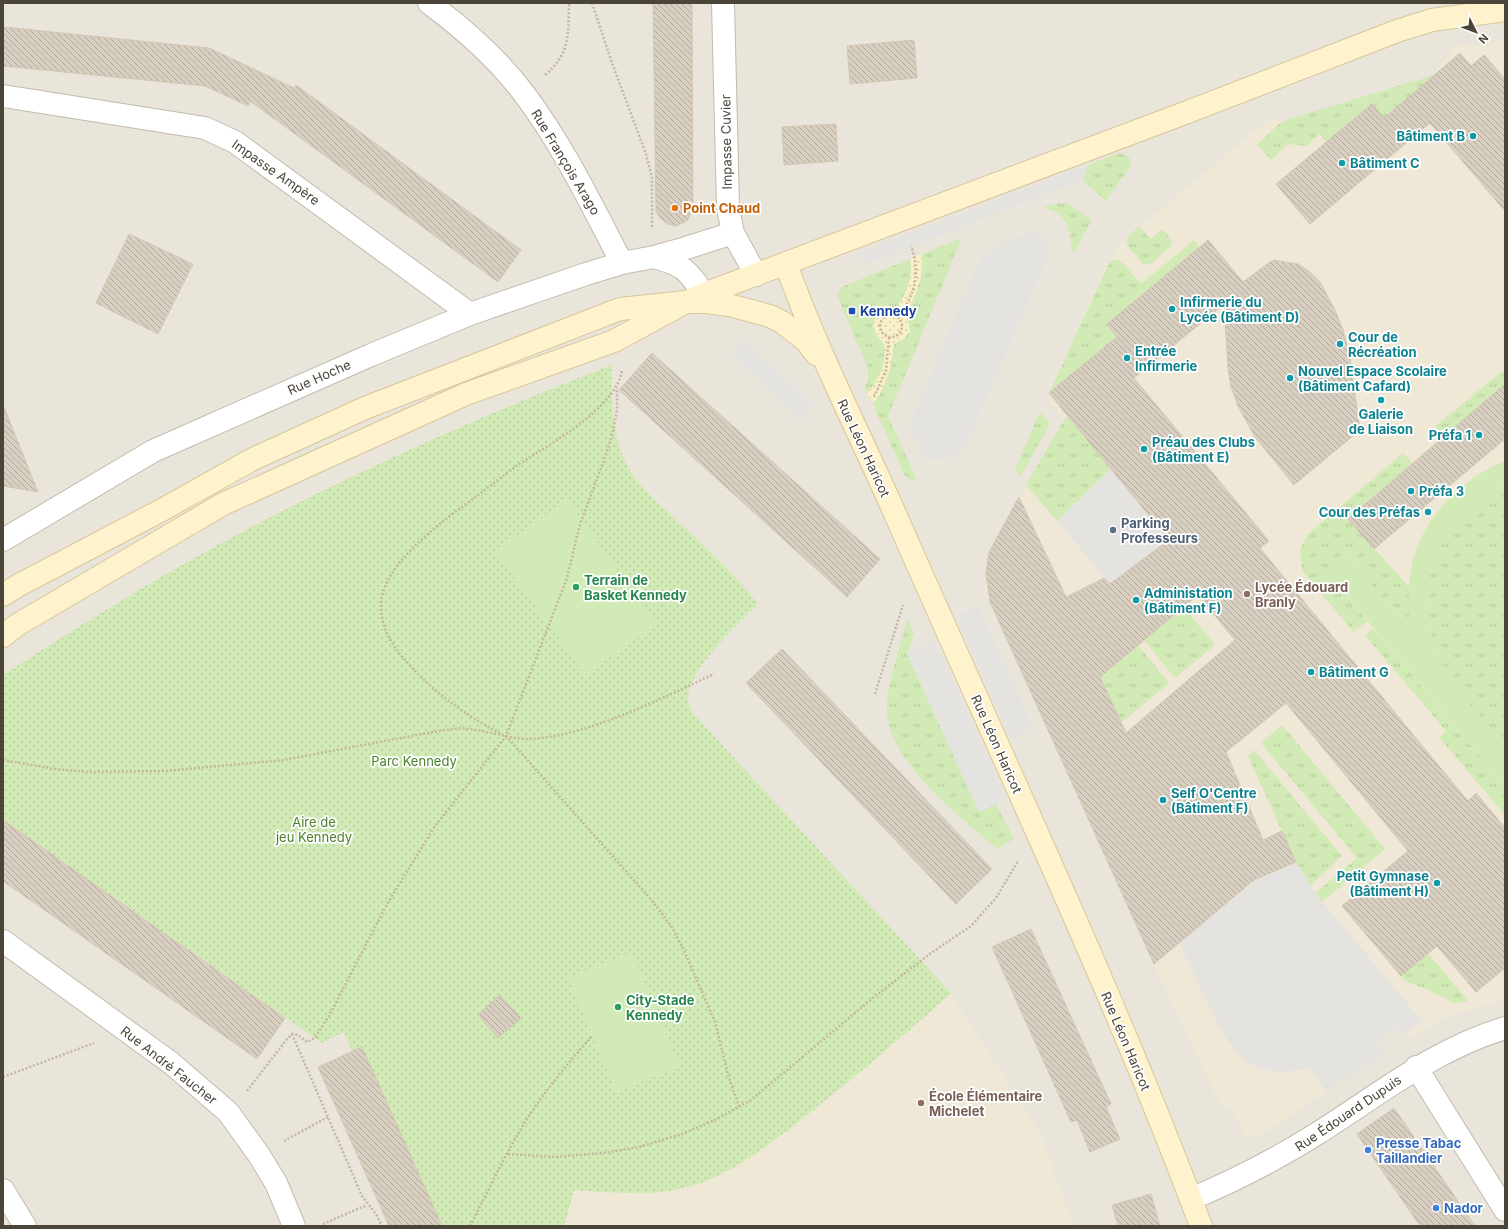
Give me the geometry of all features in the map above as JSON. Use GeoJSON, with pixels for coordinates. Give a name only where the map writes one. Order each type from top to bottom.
{"type":"FeatureCollection","features":[{"type":"Feature","properties":{"kind":"main road"},"geometry":{"type":"LineString","coordinates":[[3,636],[24,621],[223,504],[466,394],[614,341],[695,298],[1397,30],[1432,20],[1505,10]]}},
{"type":"Feature","properties":{"kind":"main road","name":"Rue Léon Haricot"},"geometry":{"type":"LineString","coordinates":[[786,264],[830,375],[1042,844],[1128,1045],[1201,1226]]}},
{"type":"Feature","properties":{"kind":"main road"},"geometry":{"type":"LineString","coordinates":[[3,595],[19,585],[160,512],[253,459],[365,408],[620,310],[695,298],[706,302],[729,305],[770,316],[782,322],[805,340],[818,356],[830,375]]}},
{"type":"Feature","properties":{"kind":"street","name":"Rue François Arago"},"geometry":{"type":"LineString","coordinates":[[429,3],[448,17],[492,58],[524,94],[551,132],[622,263]]}},
{"type":"Feature","properties":{"kind":"street","name":"Impasse Cuvier"},"geometry":{"type":"LineString","coordinates":[[722,3],[728,208],[732,233],[756,275]]}},
{"type":"Feature","properties":{"kind":"street","name":"Impasse Ampère"},"geometry":{"type":"LineString","coordinates":[[3,96],[205,128],[235,142],[470,314]]}},
{"type":"Feature","properties":{"kind":"street","name":"Rue Hoche"},"geometry":{"type":"LineString","coordinates":[[3,540],[153,451],[371,355],[470,314],[622,263],[654,257],[732,233]]}},
{"type":"Feature","properties":{"kind":"street"},"geometry":{"type":"LineString","coordinates":[[654,257],[677,264],[684,268],[695,298]]}},
{"type":"Feature","properties":{"kind":"street","name":"Rue André Faucher"},"geometry":{"type":"LineString","coordinates":[[3,941],[171,1063],[228,1112],[259,1155],[276,1183],[294,1226]]}},
{"type":"Feature","properties":{"kind":"street","name":"Rue Édouard Dupuis"},"geometry":{"type":"LineString","coordinates":[[1191,1199],[1239,1179],[1279,1158],[1416,1068],[1476,1038],[1505,1028]]}},
{"type":"Feature","properties":{"kind":"street"},"geometry":{"type":"LineString","coordinates":[[1416,1068],[1505,1210]]}},
{"type":"Feature","properties":{"kind":"street"},"geometry":{"type":"LineString","coordinates":[[3,1190],[25,1226]]}},
{"type":"Feature","properties":{"kind":"path"},"geometry":{"type":"LineString","coordinates":[[524,94],[554,67],[563,54],[568,37],[569,3]]}},
{"type":"Feature","properties":{"kind":"path"},"geometry":{"type":"LineString","coordinates":[[592,3],[611,60],[646,154],[652,178],[652,237],[654,257]]}},
{"type":"Feature","properties":{"kind":"path"},"geometry":{"type":"LineString","coordinates":[[898,318],[914,288],[917,266],[902,220]]}},
{"type":"Feature","properties":{"kind":"path"},"geometry":{"type":"LineString","coordinates":[[890,316],[898,318],[902,325],[900,332],[894,336],[889,336],[881,331],[881,321],[890,316]]}},
{"type":"Feature","properties":{"kind":"path"},"geometry":{"type":"LineString","coordinates":[[850,419],[868,404],[879,389],[888,361],[889,336]]}},
{"type":"Feature","properties":{"kind":"path"},"geometry":{"type":"LineString","coordinates":[[614,341],[622,362],[621,380],[617,388],[599,408],[562,437],[520,464],[435,527],[416,544],[402,561],[385,587],[381,605],[383,624],[391,642],[422,679],[442,697],[473,718],[506,736],[620,864],[672,927],[686,955],[715,1022],[729,1078],[739,1106]]}},
{"type":"Feature","properties":{"kind":"path"},"geometry":{"type":"LineString","coordinates":[[292,1034],[298,1035],[307,1042],[315,1038],[330,1014],[387,904],[412,861],[435,826],[506,736],[567,578],[580,524],[612,435],[617,410],[617,388]]}},
{"type":"Feature","properties":{"kind":"path"},"geometry":{"type":"LineString","coordinates":[[875,694],[901,611],[918,567]]}},
{"type":"Feature","properties":{"kind":"path"},"geometry":{"type":"LineString","coordinates":[[3,760],[55,769],[87,772],[166,771],[283,760],[444,730],[471,729],[523,739],[538,738],[580,729],[631,712],[714,674]]}},
{"type":"Feature","properties":{"kind":"path"},"geometry":{"type":"LineString","coordinates":[[508,1154],[554,1157],[603,1153],[639,1147],[682,1134],[717,1119],[751,1100],[874,997],[931,952],[971,926],[996,898],[1020,859],[1025,854],[1042,844]]}},
{"type":"Feature","properties":{"kind":"path"},"geometry":{"type":"LineString","coordinates":[[3,1077],[126,1030]]}},
{"type":"Feature","properties":{"kind":"path"},"geometry":{"type":"LineString","coordinates":[[228,1112],[292,1034]]}},
{"type":"Feature","properties":{"kind":"path"},"geometry":{"type":"LineString","coordinates":[[292,1034],[362,1196],[367,1205],[376,1214],[382,1226]]}},
{"type":"Feature","properties":{"kind":"path"},"geometry":{"type":"LineString","coordinates":[[470,1226],[515,1139],[540,1100],[556,1078],[592,1036]]}},
{"type":"Feature","properties":{"kind":"path"},"geometry":{"type":"LineString","coordinates":[[259,1155],[328,1117]]}},
{"type":"Feature","properties":{"kind":"path"},"geometry":{"type":"LineString","coordinates":[[318,1226],[367,1205]]}},
{"type":"Feature","properties":{"kind":"shaded area"},"geometry":{"type":"Polygon","coordinates":[[[3,3],[1505,3],[1505,1226],[3,1226],[3,3]]]}},
{"type":"Feature","properties":{"kind":"shaded area","name":"Lycée Édouard Branly"},"geometry":{"type":"Polygon","coordinates":[[[1505,40],[1505,999],[1440,1020],[1409,1039],[1398,1026],[1375,1042],[1384,1054],[1262,1134],[1245,1139],[1233,1110],[1219,1103],[1154,964],[990,602],[986,586],[987,562],[994,541],[1067,416],[1063,411],[1059,415],[1048,401],[1052,398],[1049,393],[1107,264],[1123,241],[1265,122],[1275,118],[1283,121],[1434,75],[1454,47],[1505,40]]]}},
{"type":"Feature","properties":{"kind":"shaded area"},"geometry":{"type":"Polygon","coordinates":[[[1088,165],[1082,180],[869,263],[852,256],[1088,165]]]}},
{"type":"Feature","properties":{"kind":"shaded area"},"geometry":{"type":"Polygon","coordinates":[[[1027,233],[1034,233],[1043,239],[1047,244],[1047,259],[968,440],[954,456],[946,460],[932,460],[926,458],[920,452],[917,438],[910,429],[910,424],[975,270],[982,257],[993,248],[1027,233]]]}},
{"type":"Feature","properties":{"kind":"shaded area"},"geometry":{"type":"Polygon","coordinates":[[[745,341],[815,406],[801,420],[731,355],[745,341]]]}},
{"type":"Feature","properties":{"kind":"shaded area","name":"Parking Professeurs"},"geometry":{"type":"Polygon","coordinates":[[[1111,469],[1169,540],[1110,584],[1057,521],[1111,469]]]}},
{"type":"Feature","properties":{"kind":"shaded area"},"geometry":{"type":"Polygon","coordinates":[[[978,606],[1033,727],[1011,738],[956,616],[978,606]]]}},
{"type":"Feature","properties":{"kind":"shaded area"},"geometry":{"type":"Polygon","coordinates":[[[935,641],[1007,799],[979,812],[907,653],[935,641]]]}},
{"type":"Feature","properties":{"kind":"shaded area"},"geometry":{"type":"Polygon","coordinates":[[[1296,862],[1315,893],[1423,1022],[1404,1033],[1399,1026],[1375,1042],[1384,1054],[1326,1091],[1310,1068],[1285,1072],[1271,1071],[1258,1068],[1245,1060],[1235,1051],[1220,1028],[1179,943],[1274,865],[1276,871],[1296,862]]]}},
{"type":"Feature","properties":{"kind":"shaded area","name":"École Élémentaire Michelet"},"geometry":{"type":"Polygon","coordinates":[[[951,993],[1042,1136],[1073,1226],[564,1226],[574,1190],[617,1193],[682,1189],[715,1178],[743,1162],[791,1128],[854,1078],[951,993]]]}},
{"type":"Feature","properties":{"kind":"green space"},"geometry":{"type":"Polygon","coordinates":[[[1434,75],[1390,125],[1372,104],[1326,142],[1319,134],[1307,146],[1288,144],[1271,160],[1257,145],[1279,124],[1289,119],[1434,75]]]}},
{"type":"Feature","properties":{"kind":"green space"},"geometry":{"type":"Polygon","coordinates":[[[1119,153],[1128,156],[1131,161],[1130,167],[1106,201],[1082,180],[1088,165],[1119,153]]]}},
{"type":"Feature","properties":{"kind":"green space"},"geometry":{"type":"Polygon","coordinates":[[[1058,203],[1068,204],[1092,220],[1074,252],[1071,250],[1069,228],[1066,222],[1057,213],[1042,208],[1058,203]]]}},
{"type":"Feature","properties":{"kind":"green space"},"geometry":{"type":"Polygon","coordinates":[[[1139,226],[1150,239],[1163,229],[1172,241],[1172,245],[1151,264],[1143,264],[1127,245],[1127,238],[1139,226]]]}},
{"type":"Feature","properties":{"kind":"green space"},"geometry":{"type":"Polygon","coordinates":[[[962,238],[888,416],[917,480],[911,481],[904,474],[873,404],[879,396],[890,371],[893,344],[918,288],[921,277],[922,254],[962,238]]]}},
{"type":"Feature","properties":{"kind":"green space"},"geometry":{"type":"Polygon","coordinates":[[[1194,240],[1199,247],[1107,324],[1126,347],[1107,345],[1049,393],[1110,261],[1117,259],[1122,262],[1141,284],[1194,240]]]}},
{"type":"Feature","properties":{"kind":"green space"},"geometry":{"type":"Polygon","coordinates":[[[910,259],[910,278],[906,291],[897,308],[885,309],[876,317],[880,340],[884,343],[885,350],[882,370],[876,383],[867,393],[864,388],[868,381],[868,368],[837,295],[842,287],[910,259]]]}},
{"type":"Feature","properties":{"kind":"green space","name":"Parc Kennedy"},"geometry":{"type":"Polygon","coordinates":[[[612,365],[612,392],[616,435],[625,461],[631,472],[650,495],[727,569],[758,604],[704,662],[690,688],[688,703],[690,709],[951,993],[883,1053],[812,1111],[767,1146],[735,1167],[718,1176],[701,1183],[670,1191],[628,1193],[574,1190],[564,1226],[427,1226],[344,1032],[322,1043],[3,820],[3,675],[82,625],[190,560],[314,495],[363,471],[511,405],[612,365]]]}},
{"type":"Feature","properties":{"kind":"green space"},"geometry":{"type":"Polygon","coordinates":[[[1505,369],[1505,384],[1444,436],[1435,426],[1505,369]]]}},
{"type":"Feature","properties":{"kind":"green space"},"geometry":{"type":"Polygon","coordinates":[[[1040,412],[1050,424],[1021,476],[1015,469],[1040,412]]]}},
{"type":"Feature","properties":{"kind":"green space"},"geometry":{"type":"Polygon","coordinates":[[[1067,415],[1111,469],[1057,521],[1026,485],[1067,415]]]}},
{"type":"Feature","properties":{"kind":"green space"},"geometry":{"type":"Polygon","coordinates":[[[1403,453],[1412,463],[1348,519],[1409,587],[1409,630],[1347,555],[1327,572],[1367,621],[1354,632],[1307,577],[1302,569],[1300,550],[1308,534],[1403,453]]]}},
{"type":"Feature","properties":{"kind":"green space"},"geometry":{"type":"Polygon","coordinates":[[[1505,461],[1505,483],[1480,499],[1460,518],[1444,540],[1433,564],[1427,590],[1427,617],[1433,645],[1452,682],[1505,745],[1505,785],[1327,572],[1347,555],[1409,630],[1410,573],[1417,548],[1424,532],[1446,502],[1459,489],[1489,468],[1505,461]]]}},
{"type":"Feature","properties":{"kind":"green space"},"geometry":{"type":"Polygon","coordinates":[[[1505,483],[1505,745],[1466,700],[1446,672],[1433,645],[1427,617],[1427,590],[1433,564],[1444,540],[1460,518],[1480,499],[1505,483]]]}},
{"type":"Feature","properties":{"kind":"green space","name":"Terrain de Basket Kennedy"},"geometry":{"type":"Polygon","coordinates":[[[567,500],[657,624],[585,675],[495,551],[567,500]]]}},
{"type":"Feature","properties":{"kind":"green space"},"geometry":{"type":"Polygon","coordinates":[[[1184,607],[1215,645],[1175,678],[1144,640],[1184,607]]]}},
{"type":"Feature","properties":{"kind":"green space"},"geometry":{"type":"Polygon","coordinates":[[[907,619],[914,633],[907,654],[979,812],[996,804],[1014,839],[997,849],[929,787],[913,769],[900,750],[891,730],[887,711],[887,701],[894,665],[907,619]]]}},
{"type":"Feature","properties":{"kind":"green space"},"geometry":{"type":"Polygon","coordinates":[[[1373,628],[1505,785],[1505,815],[1439,737],[1446,731],[1365,635],[1373,628]]]}},
{"type":"Feature","properties":{"kind":"green space"},"geometry":{"type":"Polygon","coordinates":[[[1138,645],[1169,683],[1121,723],[1100,677],[1138,645]]]}},
{"type":"Feature","properties":{"kind":"green space"},"geometry":{"type":"Polygon","coordinates":[[[1282,725],[1385,849],[1322,902],[1315,893],[1357,858],[1261,743],[1282,725]]]}},
{"type":"Feature","properties":{"kind":"green space"},"geometry":{"type":"Polygon","coordinates":[[[1254,750],[1342,856],[1310,886],[1296,862],[1248,756],[1254,750]]]}},
{"type":"Feature","properties":{"kind":"green space","name":"City-Stade Kennedy"},"geometry":{"type":"Polygon","coordinates":[[[632,952],[680,1066],[616,1093],[568,978],[632,952]]]}},
{"type":"Feature","properties":{"kind":"green space"},"geometry":{"type":"Polygon","coordinates":[[[1428,953],[1468,1001],[1455,1003],[1405,981],[1401,976],[1428,953]]]}},
{"type":"Feature","properties":{"kind":"sand"},"geometry":{"type":"Polygon","coordinates":[[[922,254],[920,278],[906,314],[910,330],[904,339],[894,344],[888,376],[882,390],[873,404],[867,393],[875,384],[881,371],[885,357],[885,350],[883,341],[876,334],[873,323],[877,315],[885,309],[897,308],[906,291],[910,278],[910,259],[922,254]]]}},
{"type":"Feature","properties":{"kind":"building"},"geometry":{"type":"Polygon","coordinates":[[[653,3],[692,3],[693,209],[687,221],[676,226],[668,224],[660,218],[656,211],[653,3]]]}},
{"type":"Feature","properties":{"kind":"building"},"geometry":{"type":"Polygon","coordinates":[[[3,27],[209,48],[294,88],[296,85],[521,250],[498,282],[250,101],[248,106],[205,86],[3,66],[3,27]]]}},
{"type":"Feature","properties":{"kind":"building"},"geometry":{"type":"Polygon","coordinates":[[[914,40],[917,78],[850,84],[847,46],[914,40]]]}},
{"type":"Feature","properties":{"kind":"building"},"geometry":{"type":"Polygon","coordinates":[[[1460,53],[1471,66],[1484,55],[1505,79],[1505,211],[1430,123],[1310,224],[1276,184],[1372,104],[1384,118],[1460,53]]]}},
{"type":"Feature","properties":{"kind":"building"},"geometry":{"type":"Polygon","coordinates":[[[836,124],[838,161],[784,165],[782,127],[836,124]]]}},
{"type":"Feature","properties":{"kind":"building"},"geometry":{"type":"Polygon","coordinates":[[[129,234],[193,264],[158,334],[96,303],[129,234]]]}},
{"type":"Feature","properties":{"kind":"building"},"geometry":{"type":"Polygon","coordinates":[[[1208,240],[1243,282],[1273,260],[1298,264],[1310,272],[1320,282],[1335,310],[1343,330],[1349,353],[1360,430],[1294,485],[1255,437],[1238,406],[1231,387],[1228,369],[1224,304],[1134,378],[1269,541],[1260,548],[1410,731],[1468,801],[1476,793],[1505,828],[1505,968],[1476,992],[1437,946],[1401,976],[1342,906],[1408,851],[1286,703],[1226,752],[1263,840],[1282,831],[1296,862],[1254,880],[1154,964],[990,602],[986,573],[989,552],[1019,497],[1066,597],[1104,578],[1110,584],[1169,540],[1049,393],[1117,337],[1107,324],[1208,240]],[[1198,595],[1100,677],[1126,733],[1235,640],[1198,595]]]}},
{"type":"Feature","properties":{"kind":"building"},"geometry":{"type":"Polygon","coordinates":[[[652,353],[880,559],[847,597],[619,390],[652,353]]]}},
{"type":"Feature","properties":{"kind":"building"},"geometry":{"type":"Polygon","coordinates":[[[1505,384],[1505,439],[1374,549],[1348,519],[1505,384]]]}},
{"type":"Feature","properties":{"kind":"building"},"geometry":{"type":"Polygon","coordinates":[[[4,407],[38,492],[3,486],[4,407]]]}},
{"type":"Feature","properties":{"kind":"building"},"geometry":{"type":"Polygon","coordinates":[[[782,649],[992,869],[956,904],[746,683],[782,649]]]}},
{"type":"Feature","properties":{"kind":"building"},"geometry":{"type":"Polygon","coordinates":[[[3,820],[285,1018],[257,1059],[3,881],[3,820]]]}},
{"type":"Feature","properties":{"kind":"building"},"geometry":{"type":"Polygon","coordinates":[[[1031,929],[1111,1104],[1106,1107],[1120,1139],[1090,1152],[1077,1120],[1071,1122],[992,947],[1031,929]]]}},
{"type":"Feature","properties":{"kind":"building"},"geometry":{"type":"Polygon","coordinates":[[[500,995],[521,1018],[498,1038],[478,1015],[500,995]]]}},
{"type":"Feature","properties":{"kind":"building"},"geometry":{"type":"Polygon","coordinates":[[[362,1047],[442,1226],[389,1226],[318,1067],[362,1047]]]}},
{"type":"Feature","properties":{"kind":"building"},"geometry":{"type":"Polygon","coordinates":[[[1394,1108],[1475,1226],[1420,1226],[1357,1134],[1394,1108]]]}},
{"type":"Feature","properties":{"kind":"building"},"geometry":{"type":"Polygon","coordinates":[[[1151,1194],[1160,1226],[1118,1226],[1112,1205],[1151,1194]]]}},
{"type":"Feature","properties":{"kind":"place","name":"Bâtiment B"},"geometry":{"type":"Point","coordinates":[1473,136]}},
{"type":"Feature","properties":{"kind":"place","name":"Bâtiment C"},"geometry":{"type":"Point","coordinates":[1342,163]}},
{"type":"Feature","properties":{"kind":"place","name":"Point Chaud"},"geometry":{"type":"Point","coordinates":[675,208]}},
{"type":"Feature","properties":{"kind":"place","name":"Infirmerie du Lycée (Bâtiment D)"},"geometry":{"type":"Point","coordinates":[1172,309]}},
{"type":"Feature","properties":{"kind":"place","name":"Kennedy"},"geometry":{"type":"Point","coordinates":[852,311]}},
{"type":"Feature","properties":{"kind":"place","name":"Cour de Récréation"},"geometry":{"type":"Point","coordinates":[1340,344]}},
{"type":"Feature","properties":{"kind":"place","name":"Entrée Infirmerie"},"geometry":{"type":"Point","coordinates":[1127,358]}},
{"type":"Feature","properties":{"kind":"place","name":"Nouvel Espace Scolaire (Bâtiment Cafard)"},"geometry":{"type":"Point","coordinates":[1290,378]}},
{"type":"Feature","properties":{"kind":"place","name":"Galerie de Liaison"},"geometry":{"type":"Point","coordinates":[1381,400]}},
{"type":"Feature","properties":{"kind":"place","name":"Préfa 1"},"geometry":{"type":"Point","coordinates":[1479,435]}},
{"type":"Feature","properties":{"kind":"place","name":"Préau des Clubs (Bâtiment E)"},"geometry":{"type":"Point","coordinates":[1144,449]}},
{"type":"Feature","properties":{"kind":"place","name":"Préfa 3"},"geometry":{"type":"Point","coordinates":[1411,491]}},
{"type":"Feature","properties":{"kind":"place","name":"Cour des Préfas"},"geometry":{"type":"Point","coordinates":[1428,512]}},
{"type":"Feature","properties":{"kind":"place","name":"Parking Professeurs"},"geometry":{"type":"Point","coordinates":[1113,530]}},
{"type":"Feature","properties":{"kind":"place","name":"Terrain de Basket Kennedy"},"geometry":{"type":"Point","coordinates":[576,587]}},
{"type":"Feature","properties":{"kind":"place","name":"Lycée Édouard Branly"},"geometry":{"type":"Point","coordinates":[1247,594]}},
{"type":"Feature","properties":{"kind":"place","name":"Administation (Bâtiment F)"},"geometry":{"type":"Point","coordinates":[1136,600]}},
{"type":"Feature","properties":{"kind":"place","name":"Bâtiment G"},"geometry":{"type":"Point","coordinates":[1311,672]}},
{"type":"Feature","properties":{"kind":"place","name":"Self O'Centre (Bâtiment F)"},"geometry":{"type":"Point","coordinates":[1163,800]}},
{"type":"Feature","properties":{"kind":"place","name":"Petit Gymnase (Bâtiment H)"},"geometry":{"type":"Point","coordinates":[1437,883]}},
{"type":"Feature","properties":{"kind":"place","name":"City-Stade Kennedy"},"geometry":{"type":"Point","coordinates":[618,1007]}},
{"type":"Feature","properties":{"kind":"place","name":"École Élémentaire Michelet"},"geometry":{"type":"Point","coordinates":[921,1103]}},
{"type":"Feature","properties":{"kind":"place","name":"Presse Tabac Taillandier"},"geometry":{"type":"Point","coordinates":[1368,1150]}},
{"type":"Feature","properties":{"kind":"place","name":"Nador"},"geometry":{"type":"Point","coordinates":[1436,1208]}},
{"type":"Feature","properties":{"kind":"park label","name":"Aire de jeu Kennedy"},"geometry":{"type":"Point","coordinates":[314,830]}}]}
